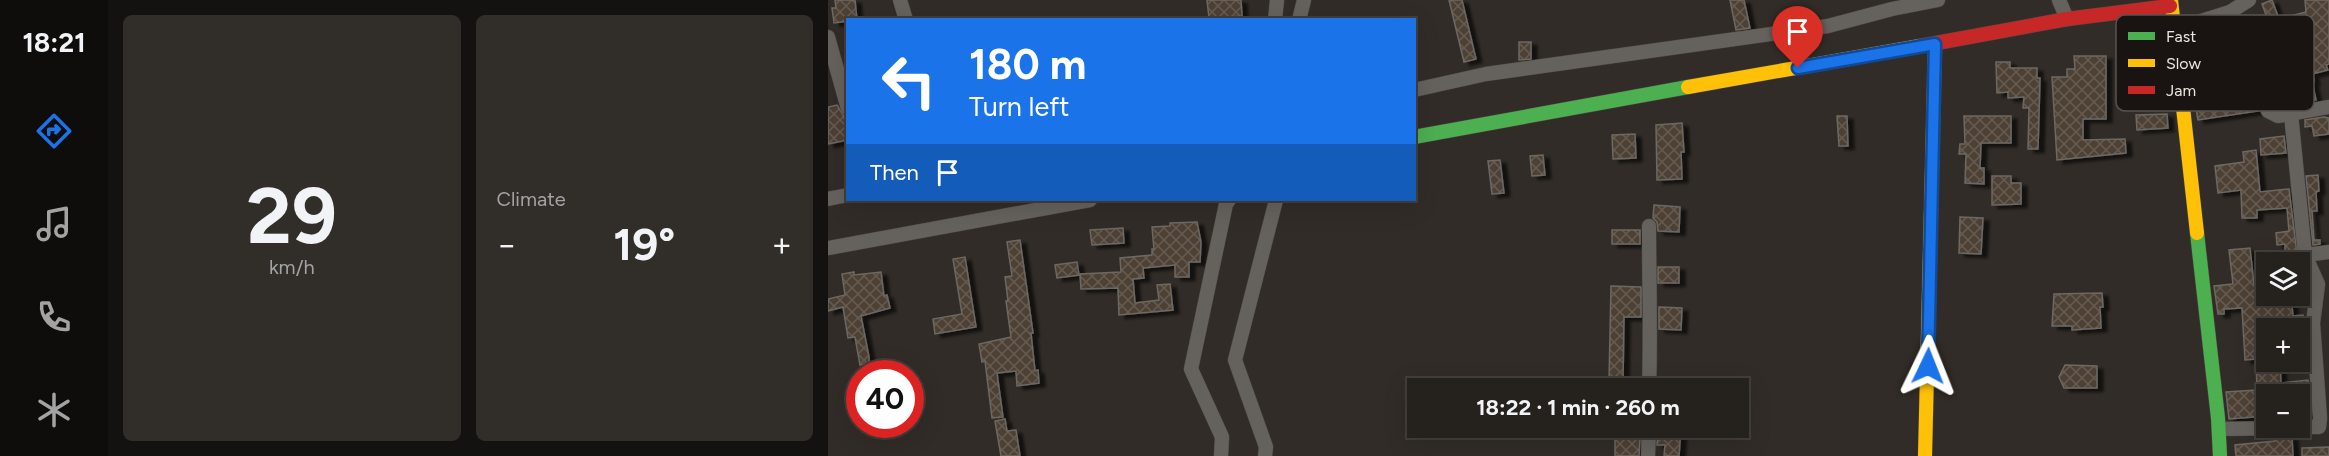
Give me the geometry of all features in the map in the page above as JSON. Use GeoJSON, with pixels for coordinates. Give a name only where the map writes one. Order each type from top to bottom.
{"type":"FeatureCollection","features":[{"type":"Feature","properties":{"kind":"street"},"geometry":{"type":"LineString","coordinates":[[900,0],[905,18]]}},
{"type":"Feature","properties":{"kind":"street"},"geometry":{"type":"LineString","coordinates":[[1275,18],[1277,0]]}},
{"type":"Feature","properties":{"kind":"street"},"geometry":{"type":"LineString","coordinates":[[1300,18],[1304,0]]}},
{"type":"Feature","properties":{"kind":"street"},"geometry":{"type":"LineString","coordinates":[[1416,90],[1486,74],[1828,26],[1891,4],[1938,0]]}},
{"type":"Feature","properties":{"kind":"street"},"geometry":{"type":"LineString","coordinates":[[2059,0],[2067,19]]}},
{"type":"Feature","properties":{"kind":"street"},"geometry":{"type":"LineString","coordinates":[[2220,15],[2249,0]]}},
{"type":"Feature","properties":{"kind":"street"},"geometry":{"type":"LineString","coordinates":[[1416,137],[2067,19],[2170,3]]}},
{"type":"Feature","properties":{"kind":"street"},"geometry":{"type":"LineString","coordinates":[[828,37],[846,102]]}},
{"type":"Feature","properties":{"kind":"street"},"geometry":{"type":"LineString","coordinates":[[1925,456],[1935,44]]}},
{"type":"Feature","properties":{"kind":"street"},"geometry":{"type":"LineString","coordinates":[[2314,110],[2329,107]]}},
{"type":"Feature","properties":{"kind":"street"},"geometry":{"type":"LineString","coordinates":[[2182,111],[2219,429],[2220,456]]}},
{"type":"Feature","properties":{"kind":"street"},"geometry":{"type":"LineString","coordinates":[[2268,111],[2278,116],[2307,111]]}},
{"type":"Feature","properties":{"kind":"street"},"geometry":{"type":"LineString","coordinates":[[2291,114],[2305,252]]}},
{"type":"Feature","properties":{"kind":"street"},"geometry":{"type":"LineString","coordinates":[[828,199],[846,195]]}},
{"type":"Feature","properties":{"kind":"street"},"geometry":{"type":"LineString","coordinates":[[828,248],[1085,201]]}},
{"type":"Feature","properties":{"kind":"street"},"geometry":{"type":"LineString","coordinates":[[1221,456],[1222,437],[1191,369],[1228,201]]}},
{"type":"Feature","properties":{"kind":"street"},"geometry":{"type":"LineString","coordinates":[[1265,456],[1266,447],[1235,360],[1276,201]]}},
{"type":"Feature","properties":{"kind":"street"},"geometry":{"type":"LineString","coordinates":[[1649,226],[1649,301],[1652,329],[1649,378]]}},
{"type":"Feature","properties":{"kind":"street"},"geometry":{"type":"LineString","coordinates":[[2310,254],[2329,252]]}},
{"type":"Feature","properties":{"kind":"street"},"geometry":{"type":"LineString","coordinates":[[2310,266],[2318,284],[2313,323],[2320,418],[2319,427],[2310,427]]}},
{"type":"Feature","properties":{"kind":"street"},"geometry":{"type":"LineString","coordinates":[[2219,429],[2256,428]]}},
{"type":"Feature","properties":{"kind":"street"},"geometry":{"type":"LineString","coordinates":[[1648,456],[1649,438]]}},
{"type":"Feature","properties":{"kind":"building"},"geometry":{"type":"Polygon","coordinates":[[[835,0],[855,0],[857,18],[846,18],[846,21],[834,23],[832,8],[836,8],[835,0]]]}},
{"type":"Feature","properties":{"kind":"building"},"geometry":{"type":"Polygon","coordinates":[[[1207,0],[1241,0],[1242,16],[1209,18],[1207,0]]]}},
{"type":"Feature","properties":{"kind":"building"},"geometry":{"type":"Polygon","coordinates":[[[1449,0],[1462,0],[1476,59],[1464,62],[1449,0]]]}},
{"type":"Feature","properties":{"kind":"building"},"geometry":{"type":"Polygon","coordinates":[[[1730,0],[1744,0],[1750,28],[1736,30],[1730,0]]]}},
{"type":"Feature","properties":{"kind":"building"},"geometry":{"type":"Polygon","coordinates":[[[2272,0],[2278,15],[2266,15],[2262,4],[2272,0]]]}},
{"type":"Feature","properties":{"kind":"building"},"geometry":{"type":"Polygon","coordinates":[[[2305,0],[2329,0],[2329,64],[2326,65],[2328,70],[2314,74],[2314,15],[2294,15],[2306,12],[2305,0]]]}},
{"type":"Feature","properties":{"kind":"building"},"geometry":{"type":"Polygon","coordinates":[[[1519,42],[1531,42],[1531,59],[1519,60],[1519,42]]]}},
{"type":"Feature","properties":{"kind":"building"},"geometry":{"type":"Polygon","coordinates":[[[2074,56],[2106,56],[2106,119],[2083,119],[2083,140],[2125,139],[2126,153],[2057,160],[2052,77],[2067,77],[2067,69],[2075,69],[2074,56]]]}},
{"type":"Feature","properties":{"kind":"building"},"geometry":{"type":"Polygon","coordinates":[[[1996,62],[2010,62],[2010,68],[2037,68],[2037,78],[2040,78],[2038,149],[2028,149],[2029,108],[2023,108],[2024,97],[2008,98],[2008,92],[1997,93],[1996,62]]]}},
{"type":"Feature","properties":{"kind":"building"},"geometry":{"type":"Polygon","coordinates":[[[837,105],[844,117],[846,140],[828,144],[828,107],[837,105]]]}},
{"type":"Feature","properties":{"kind":"building"},"geometry":{"type":"Polygon","coordinates":[[[2196,111],[2258,111],[2198,120],[2196,111]]]}},
{"type":"Feature","properties":{"kind":"building"},"geometry":{"type":"Polygon","coordinates":[[[2167,114],[2168,128],[2137,130],[2136,115],[2167,114]]]}},
{"type":"Feature","properties":{"kind":"building"},"geometry":{"type":"Polygon","coordinates":[[[1837,116],[1847,116],[1848,146],[1839,146],[1837,116]]]}},
{"type":"Feature","properties":{"kind":"building"},"geometry":{"type":"Polygon","coordinates":[[[1964,116],[2011,116],[2011,143],[1981,143],[1980,168],[1984,168],[1984,184],[1965,183],[1966,154],[1959,154],[1960,144],[1965,144],[1964,116]]]}},
{"type":"Feature","properties":{"kind":"building"},"geometry":{"type":"Polygon","coordinates":[[[2329,118],[2329,134],[2314,136],[2312,126],[2305,127],[2305,120],[2329,118]]]}},
{"type":"Feature","properties":{"kind":"building"},"geometry":{"type":"Polygon","coordinates":[[[1682,123],[1684,152],[1681,152],[1682,179],[1657,180],[1656,125],[1682,123]]]}},
{"type":"Feature","properties":{"kind":"building"},"geometry":{"type":"Polygon","coordinates":[[[1635,134],[1636,158],[1613,159],[1612,135],[1635,134]]]}},
{"type":"Feature","properties":{"kind":"building"},"geometry":{"type":"Polygon","coordinates":[[[2284,136],[2286,153],[2261,155],[2260,139],[2284,136]]]}},
{"type":"Feature","properties":{"kind":"building"},"geometry":{"type":"Polygon","coordinates":[[[2256,150],[2260,192],[2289,189],[2297,252],[2285,252],[2285,244],[2277,245],[2276,233],[2289,231],[2287,208],[2257,210],[2257,218],[2242,218],[2241,190],[2218,193],[2215,166],[2244,162],[2243,152],[2256,150]]]}},
{"type":"Feature","properties":{"kind":"building"},"geometry":{"type":"Polygon","coordinates":[[[1543,155],[1545,175],[1532,176],[1530,156],[1543,155]]]}},
{"type":"Feature","properties":{"kind":"building"},"geometry":{"type":"Polygon","coordinates":[[[1500,160],[1504,193],[1492,194],[1488,161],[1500,160]]]}},
{"type":"Feature","properties":{"kind":"building"},"geometry":{"type":"Polygon","coordinates":[[[2318,175],[2317,211],[2312,211],[2314,240],[2320,240],[2320,244],[2313,245],[2306,176],[2318,175]]]}},
{"type":"Feature","properties":{"kind":"building"},"geometry":{"type":"Polygon","coordinates":[[[1992,176],[2011,176],[2011,183],[2021,183],[2021,204],[1992,205],[1992,176]]]}},
{"type":"Feature","properties":{"kind":"building"},"geometry":{"type":"Polygon","coordinates":[[[1654,205],[1680,207],[1679,232],[1658,231],[1657,222],[1653,218],[1654,205]]]}},
{"type":"Feature","properties":{"kind":"building"},"geometry":{"type":"Polygon","coordinates":[[[1960,217],[1983,218],[1981,254],[1959,253],[1960,217]]]}},
{"type":"Feature","properties":{"kind":"building"},"geometry":{"type":"Polygon","coordinates":[[[1197,222],[1201,242],[1200,262],[1189,262],[1189,277],[1175,277],[1175,265],[1143,268],[1144,278],[1133,279],[1135,303],[1159,300],[1157,285],[1170,284],[1173,310],[1119,315],[1118,288],[1081,289],[1080,274],[1121,272],[1120,258],[1152,255],[1152,249],[1154,249],[1152,227],[1170,226],[1170,223],[1197,222]]]}},
{"type":"Feature","properties":{"kind":"building"},"geometry":{"type":"Polygon","coordinates":[[[1123,228],[1124,243],[1092,245],[1090,230],[1123,228]]]}},
{"type":"Feature","properties":{"kind":"building"},"geometry":{"type":"Polygon","coordinates":[[[1612,230],[1640,230],[1640,244],[1612,244],[1612,230]]]}},
{"type":"Feature","properties":{"kind":"building"},"geometry":{"type":"Polygon","coordinates":[[[1020,240],[1033,333],[1031,333],[1035,371],[1038,370],[1039,383],[1017,386],[1016,371],[997,373],[1003,417],[992,418],[985,361],[982,362],[979,344],[1011,337],[1005,277],[1012,276],[1007,242],[1020,240]]]}},
{"type":"Feature","properties":{"kind":"building"},"geometry":{"type":"Polygon","coordinates":[[[2250,248],[2254,285],[2256,285],[2256,306],[2292,306],[2293,316],[2303,315],[2303,318],[2256,318],[2256,359],[2245,360],[2242,308],[2224,309],[2224,314],[2218,314],[2214,286],[2233,284],[2229,250],[2250,248]]]}},
{"type":"Feature","properties":{"kind":"building"},"geometry":{"type":"Polygon","coordinates":[[[965,257],[976,327],[935,334],[933,319],[962,314],[953,259],[965,257]]]}},
{"type":"Feature","properties":{"kind":"building"},"geometry":{"type":"Polygon","coordinates":[[[1077,262],[1079,275],[1057,278],[1055,265],[1077,262]]]}},
{"type":"Feature","properties":{"kind":"building"},"geometry":{"type":"Polygon","coordinates":[[[1658,267],[1679,267],[1679,283],[1658,283],[1658,267]]]}},
{"type":"Feature","properties":{"kind":"building"},"geometry":{"type":"Polygon","coordinates":[[[881,272],[884,296],[887,295],[890,308],[861,316],[869,360],[859,360],[855,337],[848,338],[843,307],[828,311],[828,299],[845,295],[842,274],[881,272]]]}},
{"type":"Feature","properties":{"kind":"building"},"geometry":{"type":"Polygon","coordinates":[[[1611,286],[1641,287],[1641,317],[1624,317],[1623,378],[1609,378],[1611,286]]]}},
{"type":"Feature","properties":{"kind":"building"},"geometry":{"type":"Polygon","coordinates":[[[2102,293],[2101,328],[2072,330],[2072,326],[2052,326],[2054,294],[2102,293]]]}},
{"type":"Feature","properties":{"kind":"building"},"geometry":{"type":"Polygon","coordinates":[[[1659,307],[1682,308],[1681,330],[1659,329],[1659,307]]]}},
{"type":"Feature","properties":{"kind":"building"},"geometry":{"type":"Polygon","coordinates":[[[2065,365],[2097,366],[2097,388],[2064,388],[2059,377],[2065,365]]]}},
{"type":"Feature","properties":{"kind":"building"},"geometry":{"type":"Polygon","coordinates":[[[2256,372],[2280,372],[2281,383],[2308,380],[2308,384],[2257,384],[2256,372]]]}},
{"type":"Feature","properties":{"kind":"building"},"geometry":{"type":"Polygon","coordinates":[[[2256,390],[2256,417],[2229,419],[2226,392],[2256,390]]]}},
{"type":"Feature","properties":{"kind":"building"},"geometry":{"type":"Polygon","coordinates":[[[1005,419],[1007,431],[1016,430],[1020,456],[1001,456],[995,421],[1005,419]]]}},
{"type":"Feature","properties":{"kind":"building"},"geometry":{"type":"Polygon","coordinates":[[[1615,438],[1640,438],[1639,456],[1615,456],[1615,438]]]}},
{"type":"Feature","properties":{"kind":"building"},"geometry":{"type":"Polygon","coordinates":[[[1657,438],[1680,438],[1679,456],[1664,456],[1665,445],[1657,445],[1657,438]]]}},
{"type":"Feature","properties":{"kind":"building"},"geometry":{"type":"Polygon","coordinates":[[[2275,438],[2292,438],[2293,456],[2236,456],[2235,445],[2275,441],[2275,438]]]}},
{"type":"Feature","properties":{"kind":"building"},"geometry":{"type":"Polygon","coordinates":[[[2329,447],[2329,456],[2302,456],[2302,448],[2329,447]]]}},
{"type":"Feature","properties":{"kind":"traffic: fast"},"geometry":{"type":"LineString","coordinates":[[1416,137],[1688,87]]}},
{"type":"Feature","properties":{"kind":"traffic: fast"},"geometry":{"type":"LineString","coordinates":[[2197,233],[2218,418],[2220,456]]}},
{"type":"Feature","properties":{"kind":"traffic: slow"},"geometry":{"type":"LineString","coordinates":[[2171,0],[2173,15]]}},
{"type":"Feature","properties":{"kind":"traffic: slow"},"geometry":{"type":"LineString","coordinates":[[1925,456],[1935,44]]}},
{"type":"Feature","properties":{"kind":"traffic: slow"},"geometry":{"type":"LineString","coordinates":[[1688,87],[1920,46]]}},
{"type":"Feature","properties":{"kind":"traffic: slow"},"geometry":{"type":"LineString","coordinates":[[2183,111],[2197,233]]}},
{"type":"Feature","properties":{"kind":"traffic: jam"},"geometry":{"type":"LineString","coordinates":[[1920,46],[2067,19],[2170,6]]}},
{"type":"Feature","properties":{"kind":"route"},"geometry":{"type":"LineString","coordinates":[[1798,68],[1935,44],[1932,87],[1933,163],[1928,366]]}}]}
